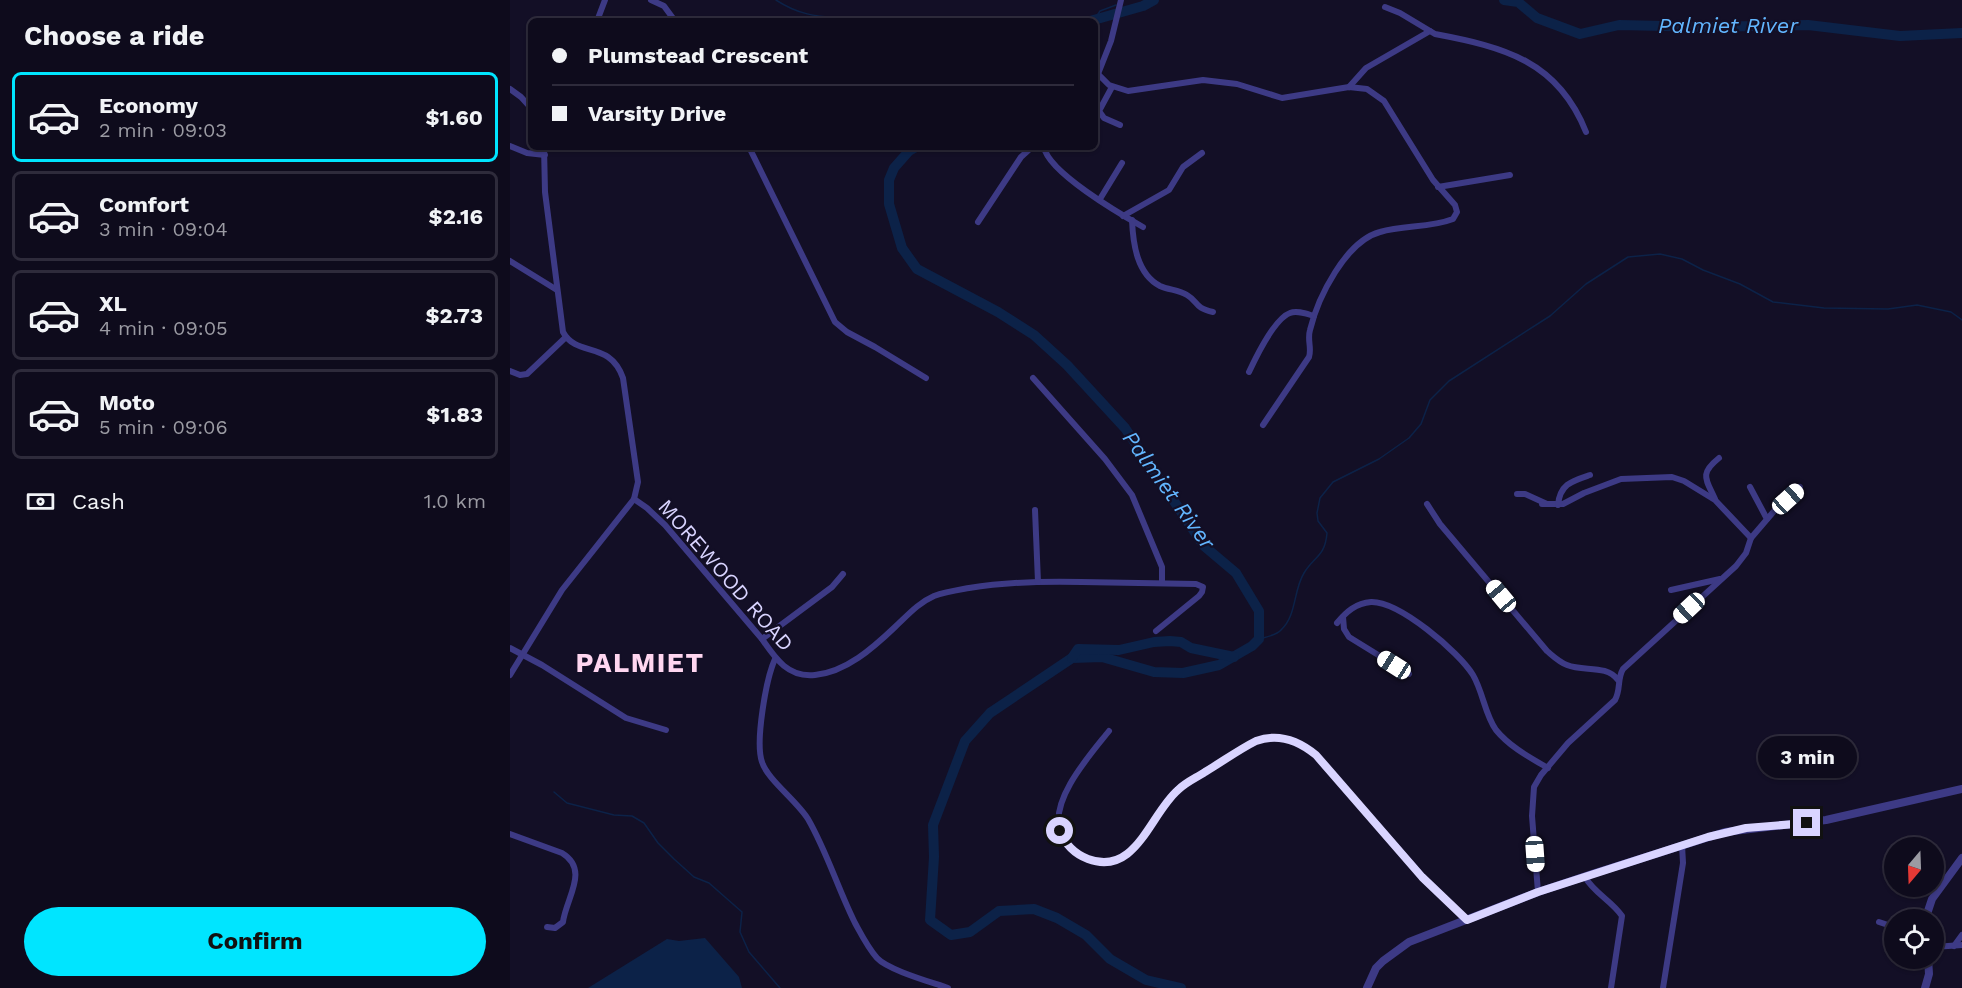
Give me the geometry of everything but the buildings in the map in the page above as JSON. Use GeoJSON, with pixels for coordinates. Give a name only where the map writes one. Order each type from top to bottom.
{"type":"FeatureCollection","features":[{"type":"Feature","properties":{"kind":"street"},"geometry":{"type":"LineString","coordinates":[[598,18],[605,0]]}},
{"type":"Feature","properties":{"kind":"street"},"geometry":{"type":"LineString","coordinates":[[651,0],[664,6],[673,18]]}},
{"type":"Feature","properties":{"kind":"street"},"geometry":{"type":"LineString","coordinates":[[1098,70],[1111,41],[1122,0]]}},
{"type":"Feature","properties":{"kind":"street"},"geometry":{"type":"LineString","coordinates":[[1385,7],[1400,13],[1435,34],[1498,48],[1542,71],[1564,92],[1580,117],[1586,132]]}},
{"type":"Feature","properties":{"kind":"street"},"geometry":{"type":"LineString","coordinates":[[1349,87],[1366,69],[1430,31]]}},
{"type":"Feature","properties":{"kind":"street"},"geometry":{"type":"LineString","coordinates":[[1098,77],[1112,87],[1128,91],[1192,81],[1218,81],[1237,84],[1282,98],[1349,87],[1367,89],[1384,101],[1438,187],[1455,205],[1456,217],[1440,222],[1384,231],[1362,240],[1353,249],[1334,277],[1314,316],[1308,336],[1311,351],[1309,357],[1263,425]]}},
{"type":"Feature","properties":{"kind":"street"},"geometry":{"type":"LineString","coordinates":[[1112,87],[1099,111],[1104,118],[1120,125]]}},
{"type":"Feature","properties":{"kind":"street"},"geometry":{"type":"LineString","coordinates":[[510,89],[528,105]]}},
{"type":"Feature","properties":{"kind":"street"},"geometry":{"type":"LineString","coordinates":[[510,146],[528,153],[545,150],[545,192],[562,327],[566,337],[577,344],[607,354],[620,369],[637,473],[637,491],[634,499],[562,590],[510,675]]}},
{"type":"Feature","properties":{"kind":"street"},"geometry":{"type":"LineString","coordinates":[[750,150],[835,322],[847,332],[926,378]]}},
{"type":"Feature","properties":{"kind":"street"},"geometry":{"type":"LineString","coordinates":[[978,222],[1029,150]]}},
{"type":"Feature","properties":{"kind":"street"},"geometry":{"type":"LineString","coordinates":[[1045,150],[1049,160],[1057,169],[1143,227]]}},
{"type":"Feature","properties":{"kind":"street"},"geometry":{"type":"LineString","coordinates":[[1124,216],[1169,190],[1183,166],[1202,153]]}},
{"type":"Feature","properties":{"kind":"street"},"geometry":{"type":"LineString","coordinates":[[1100,199],[1122,162]]}},
{"type":"Feature","properties":{"kind":"street"},"geometry":{"type":"LineString","coordinates":[[1438,187],[1510,175]]}},
{"type":"Feature","properties":{"kind":"street"},"geometry":{"type":"LineString","coordinates":[[1132,220],[1133,244],[1143,268],[1151,279],[1163,287],[1188,296],[1199,308],[1213,312]]}},
{"type":"Feature","properties":{"kind":"street"},"geometry":{"type":"LineString","coordinates":[[510,261],[557,290]]}},
{"type":"Feature","properties":{"kind":"street"},"geometry":{"type":"LineString","coordinates":[[1249,372],[1260,349],[1288,313],[1314,316]]}},
{"type":"Feature","properties":{"kind":"street"},"geometry":{"type":"LineString","coordinates":[[510,371],[520,375],[527,374],[566,337]]}},
{"type":"Feature","properties":{"kind":"street"},"geometry":{"type":"LineString","coordinates":[[1033,378],[1083,433],[1132,495],[1162,567],[1162,583]]}},
{"type":"Feature","properties":{"kind":"street"},"geometry":{"type":"LineString","coordinates":[[1715,500],[1705,474],[1710,465],[1719,458]]}},
{"type":"Feature","properties":{"kind":"street"},"geometry":{"type":"LineString","coordinates":[[1558,505],[1561,494],[1570,482],[1590,475]]}},
{"type":"Feature","properties":{"kind":"street"},"geometry":{"type":"LineString","coordinates":[[1517,494],[1525,494],[1545,504],[1558,505],[1621,479],[1665,476],[1684,481],[1715,500],[1751,538]]}},
{"type":"Feature","properties":{"kind":"street"},"geometry":{"type":"LineString","coordinates":[[1750,488],[1767,519]]}},
{"type":"Feature","properties":{"kind":"street"},"geometry":{"type":"LineString","coordinates":[[1538,892],[1532,816],[1533,792],[1541,775],[1582,729],[1615,700],[1619,690],[1618,680],[1626,666],[1742,559],[1751,538],[1767,519],[1800,488]]}},
{"type":"Feature","properties":{"kind":"street","name":"MOREWOOD ROAD"},"geometry":{"type":"LineString","coordinates":[[634,499],[665,525],[762,639],[775,659],[791,672],[799,675],[823,674],[859,657],[874,647],[911,612],[935,596],[992,584],[1162,583],[1196,584],[1203,587],[1199,596],[1156,631]]}},
{"type":"Feature","properties":{"kind":"street"},"geometry":{"type":"LineString","coordinates":[[1427,504],[1440,524],[1547,651],[1569,666],[1605,671],[1618,680]]}},
{"type":"Feature","properties":{"kind":"street"},"geometry":{"type":"LineString","coordinates":[[1035,510],[1038,582]]}},
{"type":"Feature","properties":{"kind":"street"},"geometry":{"type":"LineString","coordinates":[[762,639],[832,587],[843,574]]}},
{"type":"Feature","properties":{"kind":"street"},"geometry":{"type":"LineString","coordinates":[[1671,590],[1720,579]]}},
{"type":"Feature","properties":{"kind":"street"},"geometry":{"type":"LineString","coordinates":[[1337,623],[1350,609],[1362,604],[1381,603],[1392,607],[1436,636],[1451,648],[1473,674],[1498,732],[1522,753],[1548,768]]}},
{"type":"Feature","properties":{"kind":"street"},"geometry":{"type":"LineString","coordinates":[[1343,616],[1344,629],[1348,637],[1409,674]]}},
{"type":"Feature","properties":{"kind":"street"},"geometry":{"type":"LineString","coordinates":[[510,648],[626,717],[666,730]]}},
{"type":"Feature","properties":{"kind":"street"},"geometry":{"type":"LineString","coordinates":[[775,659],[766,688],[761,758],[764,768],[806,816],[821,844],[850,912],[877,958],[888,965],[948,988]]}},
{"type":"Feature","properties":{"kind":"street"},"geometry":{"type":"LineString","coordinates":[[1108,731],[1070,786],[1059,808],[1062,835],[1070,848],[1084,858],[1103,862],[1127,855],[1142,839],[1161,808],[1181,787],[1256,741],[1264,738],[1285,739],[1303,745],[1316,755],[1422,877],[1467,920]]}},
{"type":"Feature","properties":{"kind":"street"},"geometry":{"type":"LineString","coordinates":[[1366,988],[1376,968],[1409,942],[1538,892],[1732,831],[1826,820],[1962,791]]}},
{"type":"Feature","properties":{"kind":"street"},"geometry":{"type":"LineString","coordinates":[[510,834],[562,853],[569,857],[577,869],[575,884],[566,906],[563,922],[555,928],[547,927]]}},
{"type":"Feature","properties":{"kind":"street"},"geometry":{"type":"LineString","coordinates":[[1663,988],[1683,863],[1682,845]]}},
{"type":"Feature","properties":{"kind":"street"},"geometry":{"type":"LineString","coordinates":[[1929,909],[1932,900],[1962,858]]}},
{"type":"Feature","properties":{"kind":"street"},"geometry":{"type":"LineString","coordinates":[[1585,877],[1622,916],[1611,988]]}},
{"type":"Feature","properties":{"kind":"street"},"geometry":{"type":"LineString","coordinates":[[1879,922],[1884,924]]}},
{"type":"Feature","properties":{"kind":"street"},"geometry":{"type":"LineString","coordinates":[[1954,946],[1962,935]]}},
{"type":"Feature","properties":{"kind":"street"},"geometry":{"type":"LineString","coordinates":[[1944,946],[1962,945]]}},
{"type":"Feature","properties":{"kind":"street"},"geometry":{"type":"LineString","coordinates":[[1926,988],[1929,969]]}},
{"type":"Feature","properties":{"kind":"water"},"geometry":{"type":"Polygon","coordinates":[[[705,938],[739,977],[742,988],[588,988],[667,939],[679,941],[705,938]]]}},
{"type":"Feature","properties":{"kind":"waterway"},"geometry":{"type":"LineString","coordinates":[[776,0],[798,11],[838,18]]}},
{"type":"Feature","properties":{"kind":"waterway","name":"Palmiet River"},"geometry":{"type":"LineString","coordinates":[[1098,19],[1143,6],[1154,0]]}},
{"type":"Feature","properties":{"kind":"waterway","name":"Palmiet River"},"geometry":{"type":"LineString","coordinates":[[1504,0],[1518,2],[1537,18],[1580,34],[1619,25],[1707,27],[1808,25],[1900,36],[1962,33]]}},
{"type":"Feature","properties":{"kind":"waterway"},"geometry":{"type":"LineString","coordinates":[[1096,18],[1100,11],[1116,5]]}},
{"type":"Feature","properties":{"kind":"waterway","name":"Palmiet River"},"geometry":{"type":"LineString","coordinates":[[911,150],[894,168],[889,180],[889,204],[902,248],[917,269],[998,312],[1034,335],[1067,365],[1125,428],[1204,546],[1236,573],[1259,611],[1259,639],[1252,646],[1219,665],[1183,673],[1154,672],[1102,657],[1072,658],[990,713],[965,741],[933,825],[934,857],[930,920],[951,935],[970,932],[999,911],[1034,909],[1057,918],[1086,935],[1110,959],[1146,980],[1181,988]]}},
{"type":"Feature","properties":{"kind":"waterway"},"geometry":{"type":"LineString","coordinates":[[1259,639],[1277,633],[1286,624],[1304,573],[1324,547],[1327,533],[1318,521],[1317,513],[1320,498],[1333,482],[1379,459],[1409,438],[1421,424],[1430,400],[1449,381],[1550,316],[1586,284],[1628,257],[1660,254],[1682,259],[1740,284],[1773,302],[1824,308],[1888,309],[1917,305],[1951,312],[1962,320]]}},
{"type":"Feature","properties":{"kind":"waterway"},"geometry":{"type":"LineString","coordinates":[[1072,658],[1078,649],[1119,650],[1170,641],[1234,657]]}},
{"type":"Feature","properties":{"kind":"waterway"},"geometry":{"type":"LineString","coordinates":[[554,792],[567,803],[614,815],[632,816],[644,823],[658,843],[674,859],[694,877],[709,883],[742,912],[740,932],[749,952],[780,988]]}},
{"type":"Feature","properties":{"kind":"district","name":"PALMIET"},"geometry":{"type":"Point","coordinates":[640,663]}},
{"type":"Feature","properties":{"kind":"route"},"geometry":{"type":"LineString","coordinates":[[1060,831],[1070,848],[1084,858],[1103,862],[1119,859],[1134,849],[1167,800],[1181,787],[1256,741],[1264,738],[1285,739],[1303,745],[1316,755],[1422,877],[1467,920],[1538,892],[1708,837],[1746,828],[1807,823]]}}]}
